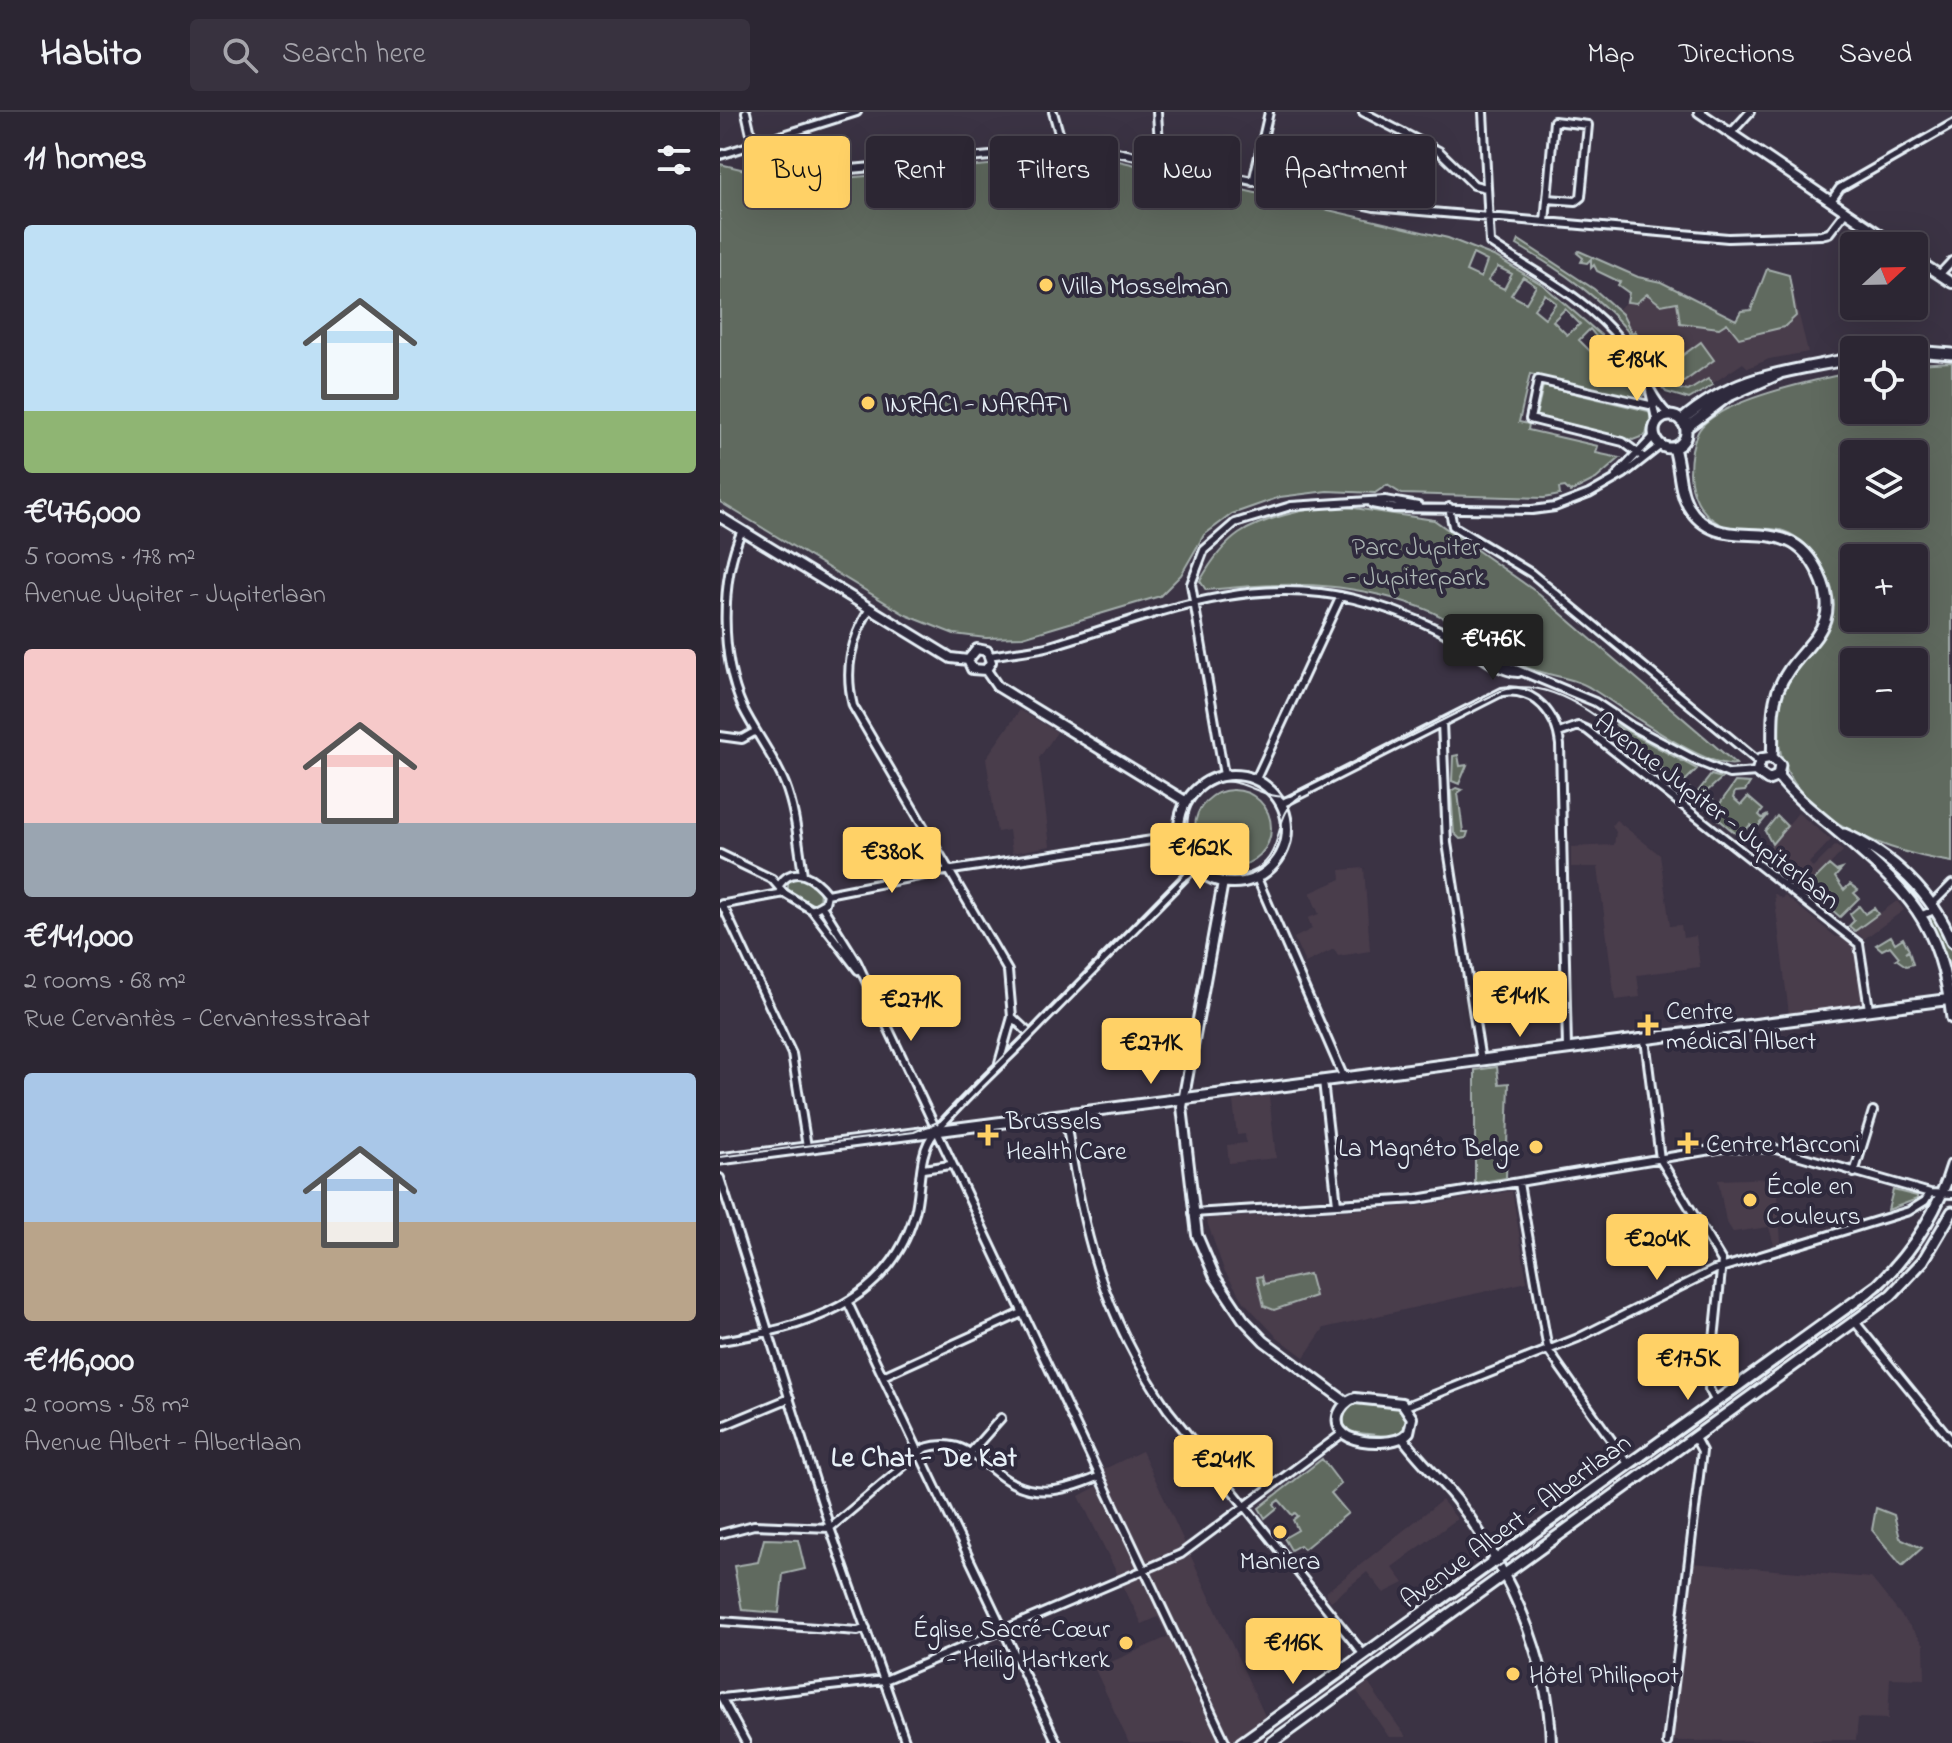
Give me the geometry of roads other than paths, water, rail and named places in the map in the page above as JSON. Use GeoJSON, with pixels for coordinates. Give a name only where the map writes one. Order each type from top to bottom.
{"type":"FeatureCollection","features":[{"type":"Feature","properties":{"kind":"main road"},"geometry":{"type":"LineString","coordinates":[[1928,353],[1952,354]]}},
{"type":"Feature","properties":{"kind":"main road"},"geometry":{"type":"LineString","coordinates":[[1683,424],[1721,400],[1781,372],[1840,361]]}},
{"type":"Feature","properties":{"kind":"main road"},"geometry":{"type":"LineString","coordinates":[[1670,416],[1683,424],[1682,443],[1674,448],[1661,445],[1655,435],[1657,424],[1670,416]]}},
{"type":"Feature","properties":{"kind":"main road"},"geometry":{"type":"LineString","coordinates":[[1674,448],[1683,496],[1698,518],[1720,532],[1768,535],[1804,553],[1819,574],[1824,589],[1826,617],[1815,639],[1789,669],[1779,689],[1773,719],[1772,757],[1780,765],[1778,776]]}},
{"type":"Feature","properties":{"kind":"main road"},"geometry":{"type":"LineString","coordinates":[[1772,757],[1758,767],[1768,780],[1778,776]]}},
{"type":"Feature","properties":{"kind":"main road"},"geometry":{"type":"LineString","coordinates":[[1778,776],[1799,801],[1900,886],[1922,915],[1940,951],[1952,1018]]}},
{"type":"Feature","properties":{"kind":"main road"},"geometry":{"type":"LineString","coordinates":[[1838,831],[1877,852],[1932,904],[1952,942]]}},
{"type":"Feature","properties":{"kind":"main road"},"geometry":{"type":"LineString","coordinates":[[720,1159],[1951,1000]]}},
{"type":"Feature","properties":{"kind":"main road","name":"Avenue Albert - Albertlaan"},"geometry":{"type":"LineString","coordinates":[[1241,1743],[1878,1285],[1911,1249],[1947,1194],[1952,1165]]}},
{"type":"Feature","properties":{"kind":"main road","name":"Avenue Albert - Albertlaan"},"geometry":{"type":"LineString","coordinates":[[1271,1743],[1855,1322],[1908,1278],[1934,1245],[1952,1212]]}},
{"type":"Feature","properties":{"kind":"street"},"geometry":{"type":"LineString","coordinates":[[746,112],[750,136]]}},
{"type":"Feature","properties":{"kind":"street"},"geometry":{"type":"LineString","coordinates":[[781,136],[857,112]]}},
{"type":"Feature","properties":{"kind":"street"},"geometry":{"type":"LineString","coordinates":[[1053,112],[1060,136]]}},
{"type":"Feature","properties":{"kind":"street"},"geometry":{"type":"LineString","coordinates":[[1157,112],[1158,136]]}},
{"type":"Feature","properties":{"kind":"street"},"geometry":{"type":"LineString","coordinates":[[1253,182],[1269,112]]}},
{"type":"Feature","properties":{"kind":"street"},"geometry":{"type":"LineString","coordinates":[[1363,112],[1439,151],[1474,185],[1486,188]]}},
{"type":"Feature","properties":{"kind":"street"},"geometry":{"type":"LineString","coordinates":[[1483,112],[1490,243],[1550,277],[1581,301],[1623,342],[1670,416]]}},
{"type":"Feature","properties":{"kind":"street"},"geometry":{"type":"LineString","coordinates":[[1699,112],[1877,232]]}},
{"type":"Feature","properties":{"kind":"street"},"geometry":{"type":"LineString","coordinates":[[1731,133],[1750,112]]}},
{"type":"Feature","properties":{"kind":"street"},"geometry":{"type":"LineString","coordinates":[[1545,222],[1547,199],[1554,121],[1583,121],[1588,125],[1581,197],[1576,201],[1547,199]]}},
{"type":"Feature","properties":{"kind":"street"},"geometry":{"type":"LineString","coordinates":[[1831,201],[1840,188],[1952,124]]}},
{"type":"Feature","properties":{"kind":"street"},"geometry":{"type":"LineString","coordinates":[[720,155],[744,148]]}},
{"type":"Feature","properties":{"kind":"street"},"geometry":{"type":"LineString","coordinates":[[850,169],[990,156]]}},
{"type":"Feature","properties":{"kind":"street"},"geometry":{"type":"LineString","coordinates":[[1240,179],[1374,207],[1728,238],[1821,235],[1829,233],[1846,211]]}},
{"type":"Feature","properties":{"kind":"street"},"geometry":{"type":"LineString","coordinates":[[1939,275],[1952,261]]}},
{"type":"Feature","properties":{"kind":"street"},"geometry":{"type":"LineString","coordinates":[[1928,268],[1952,283]]}},
{"type":"Feature","properties":{"kind":"street"},"geometry":{"type":"LineString","coordinates":[[1640,454],[1623,442],[1530,419],[1538,380],[1654,406]]}},
{"type":"Feature","properties":{"kind":"street"},"geometry":{"type":"LineString","coordinates":[[1647,380],[1657,424]]}},
{"type":"Feature","properties":{"kind":"street"},"geometry":{"type":"LineString","coordinates":[[1224,775],[1191,584],[1199,559],[1228,528],[1291,506],[1403,501],[1418,506],[1545,509],[1574,501],[1614,478],[1655,435]]}},
{"type":"Feature","properties":{"kind":"street"},"geometry":{"type":"LineString","coordinates":[[1640,454],[1661,445]]}},
{"type":"Feature","properties":{"kind":"street"},"geometry":{"type":"LineString","coordinates":[[1449,507],[1453,526],[1531,573],[1758,767]]}},
{"type":"Feature","properties":{"kind":"street"},"geometry":{"type":"LineString","coordinates":[[720,517],[951,658],[968,660]]}},
{"type":"Feature","properties":{"kind":"street"},"geometry":{"type":"LineString","coordinates":[[742,530],[733,544],[727,566],[722,633],[729,672],[789,795],[803,874],[827,894]]}},
{"type":"Feature","properties":{"kind":"street"},"geometry":{"type":"LineString","coordinates":[[968,660],[977,649],[990,656],[1046,647],[1195,601],[1260,592],[1341,596],[1409,617],[1518,673],[1595,702],[1631,726],[1703,764],[1735,775],[1758,767]]}},
{"type":"Feature","properties":{"kind":"street"},"geometry":{"type":"LineString","coordinates":[[1256,779],[1341,596]]}},
{"type":"Feature","properties":{"kind":"street"},"geometry":{"type":"LineString","coordinates":[[870,608],[851,651],[847,679],[853,706],[1008,971],[1012,1017],[995,1070]]}},
{"type":"Feature","properties":{"kind":"street"},"geometry":{"type":"LineString","coordinates":[[986,670],[990,656]]}},
{"type":"Feature","properties":{"kind":"street"},"geometry":{"type":"LineString","coordinates":[[968,660],[972,669],[986,670]]}},
{"type":"Feature","properties":{"kind":"street"},"geometry":{"type":"LineString","coordinates":[[986,670],[997,686],[1185,801]]}},
{"type":"Feature","properties":{"kind":"street","name":"Avenue Jupiter - Jupiterlaan"},"geometry":{"type":"LineString","coordinates":[[1442,722],[1502,692],[1535,699],[1553,718],[1559,733],[1578,726],[1587,730],[1859,944],[1869,1009]]}},
{"type":"Feature","properties":{"kind":"street"},"geometry":{"type":"LineString","coordinates":[[1281,804],[1442,722],[1447,843],[1481,1061]]}},
{"type":"Feature","properties":{"kind":"street"},"geometry":{"type":"LineString","coordinates":[[720,736],[742,739],[756,731]]}},
{"type":"Feature","properties":{"kind":"street"},"geometry":{"type":"LineString","coordinates":[[1559,733],[1567,1049]]}},
{"type":"Feature","properties":{"kind":"street"},"geometry":{"type":"LineString","coordinates":[[1224,775],[1256,779],[1281,804],[1287,828],[1285,846],[1278,860],[1257,878],[1241,883],[1223,882],[1194,868],[1184,856],[1179,836],[1185,801],[1202,784],[1224,775]]}},
{"type":"Feature","properties":{"kind":"street"},"geometry":{"type":"LineString","coordinates":[[827,894],[950,871],[1179,836]]}},
{"type":"Feature","properties":{"kind":"street"},"geometry":{"type":"LineString","coordinates":[[720,854],[780,884],[784,893],[812,910],[858,970]]}},
{"type":"Feature","properties":{"kind":"street"},"geometry":{"type":"LineString","coordinates":[[720,1341],[769,1333],[820,1318],[848,1303],[882,1271],[903,1242],[914,1215],[925,1145],[936,1130],[1194,868]]}},
{"type":"Feature","properties":{"kind":"street"},"geometry":{"type":"LineString","coordinates":[[780,884],[787,875],[803,874]]}},
{"type":"Feature","properties":{"kind":"street"},"geometry":{"type":"LineString","coordinates":[[1257,878],[1344,1078]]}},
{"type":"Feature","properties":{"kind":"street"},"geometry":{"type":"LineString","coordinates":[[1223,882],[1183,1098],[1193,1213],[1204,1254],[1243,1319],[1264,1341],[1346,1402]]}},
{"type":"Feature","properties":{"kind":"street"},"geometry":{"type":"LineString","coordinates":[[1922,915],[1932,911],[1932,904],[1952,884]]}},
{"type":"Feature","properties":{"kind":"street"},"geometry":{"type":"LineString","coordinates":[[784,893],[721,904],[792,1054],[807,1147]]}},
{"type":"Feature","properties":{"kind":"street"},"geometry":{"type":"LineString","coordinates":[[812,910],[822,906],[827,894]]}},
{"type":"Feature","properties":{"kind":"street"},"geometry":{"type":"LineString","coordinates":[[822,906],[858,970],[936,1130],[1226,1743]]}},
{"type":"Feature","properties":{"kind":"street"},"geometry":{"type":"LineString","coordinates":[[1012,1017],[1030,1034]]}},
{"type":"Feature","properties":{"kind":"street"},"geometry":{"type":"LineString","coordinates":[[1645,1039],[1660,1159],[1723,1266],[1709,1389],[1716,1402]]}},
{"type":"Feature","properties":{"kind":"street"},"geometry":{"type":"LineString","coordinates":[[1323,1081],[1337,1204]]}},
{"type":"Feature","properties":{"kind":"street"},"geometry":{"type":"LineString","coordinates":[[1854,1173],[1873,1111]]}},
{"type":"Feature","properties":{"kind":"street"},"geometry":{"type":"LineString","coordinates":[[1065,1114],[1084,1231],[1121,1329],[1163,1402],[1364,1655]]}},
{"type":"Feature","properties":{"kind":"street"},"geometry":{"type":"LineString","coordinates":[[1193,1213],[1417,1199],[1729,1147],[1769,1148],[1930,1193],[1947,1194]]}},
{"type":"Feature","properties":{"kind":"street"},"geometry":{"type":"LineString","coordinates":[[923,1169],[950,1165]]}},
{"type":"Feature","properties":{"kind":"street"},"geometry":{"type":"LineString","coordinates":[[720,1178],[830,1528],[906,1743]]}},
{"type":"Feature","properties":{"kind":"street"},"geometry":{"type":"LineString","coordinates":[[1519,1183],[1548,1350],[1629,1465]]}},
{"type":"Feature","properties":{"kind":"street"},"geometry":{"type":"LineString","coordinates":[[1406,1406],[1548,1350],[1723,1266],[1909,1211],[1925,1201],[1930,1193]]}},
{"type":"Feature","properties":{"kind":"street"},"geometry":{"type":"LineString","coordinates":[[848,1303],[1057,1743]]}},
{"type":"Feature","properties":{"kind":"street"},"geometry":{"type":"LineString","coordinates":[[883,1376],[1022,1313]]}},
{"type":"Feature","properties":{"kind":"street"},"geometry":{"type":"LineString","coordinates":[[1855,1322],[1952,1441]]}},
{"type":"Feature","properties":{"kind":"street"},"geometry":{"type":"LineString","coordinates":[[720,1427],[790,1398]]}},
{"type":"Feature","properties":{"kind":"street"},"geometry":{"type":"LineString","coordinates":[[1361,1398],[1397,1401],[1406,1406],[1412,1423],[1403,1438],[1394,1441],[1357,1439],[1343,1433],[1338,1416],[1346,1402],[1361,1398]]}},
{"type":"Feature","properties":{"kind":"street"},"geometry":{"type":"LineString","coordinates":[[971,1452],[1001,1418]]}},
{"type":"Feature","properties":{"kind":"street"},"geometry":{"type":"LineString","coordinates":[[746,1743],[721,1697],[885,1680],[1002,1627],[1181,1554],[1343,1433]]}},
{"type":"Feature","properties":{"kind":"street"},"geometry":{"type":"LineString","coordinates":[[1403,1438],[1454,1497],[1504,1576],[1530,1634],[1544,1693],[1551,1743]]}},
{"type":"Feature","properties":{"kind":"street"},"geometry":{"type":"LineString","coordinates":[[1667,1743],[1702,1451],[1695,1438]]}},
{"type":"Feature","properties":{"kind":"street"},"geometry":{"type":"LineString","coordinates":[[720,1534],[754,1525],[830,1528],[925,1448],[951,1443],[971,1452],[1011,1485],[1032,1492],[1062,1490],[1100,1476]]}},
{"type":"Feature","properties":{"kind":"street"},"geometry":{"type":"LineString","coordinates":[[720,1621],[858,1631],[866,1628]]}},
{"type":"Feature","properties":{"kind":"tram line"},"geometry":{"type":"LineString","coordinates":[[720,1157],[914,1132],[940,1121],[1184,874],[1189,856],[1187,829],[1190,811],[1206,789],[1217,783],[1241,784],[1265,793],[1290,796],[1501,691],[1523,687],[1547,691],[1593,714],[1670,780]]}},
{"type":"Feature","properties":{"kind":"tram line"},"geometry":{"type":"LineString","coordinates":[[1180,885],[1198,875],[1237,875],[1257,869],[1272,852],[1286,812],[1301,796]]}},
{"type":"Feature","properties":{"kind":"tram line"},"geometry":{"type":"LineString","coordinates":[[1253,1743],[1862,1305],[1904,1267]]}},
{"type":"Feature","properties":{"kind":"place","name":"Villa Mosselman"},"geometry":{"type":"Point","coordinates":[1046,285]}},
{"type":"Feature","properties":{"kind":"place","name":"INRACI - NARAFI"},"geometry":{"type":"Point","coordinates":[868,403]}},
{"type":"Feature","properties":{"kind":"place","name":"Centre médical Albert"},"geometry":{"type":"Point","coordinates":[1648,1025]}},
{"type":"Feature","properties":{"kind":"place","name":"Brussels Health Care"},"geometry":{"type":"Point","coordinates":[988,1135]}},
{"type":"Feature","properties":{"kind":"place","name":"Centre Marconi"},"geometry":{"type":"Point","coordinates":[1688,1143]}},
{"type":"Feature","properties":{"kind":"place","name":"La Magnéto Belge"},"geometry":{"type":"Point","coordinates":[1536,1147]}},
{"type":"Feature","properties":{"kind":"place","name":"École en Couleurs"},"geometry":{"type":"Point","coordinates":[1750,1200]}},
{"type":"Feature","properties":{"kind":"place","name":"Maniera"},"geometry":{"type":"Point","coordinates":[1280,1532]}},
{"type":"Feature","properties":{"kind":"place","name":"Église Sacré-Cœur - Heilig Hartkerk"},"geometry":{"type":"Point","coordinates":[1126,1643]}},
{"type":"Feature","properties":{"kind":"place","name":"Hôtel Philippot"},"geometry":{"type":"Point","coordinates":[1513,1674]}},
{"type":"Feature","properties":{"kind":"district","name":"Le Chat - De Kat"},"geometry":{"type":"Point","coordinates":[924,1456]}},
{"type":"Feature","properties":{"kind":"park label","name":"Parc Jupiter - Jupiterpark"},"geometry":{"type":"Point","coordinates":[1416,561]}}]}
